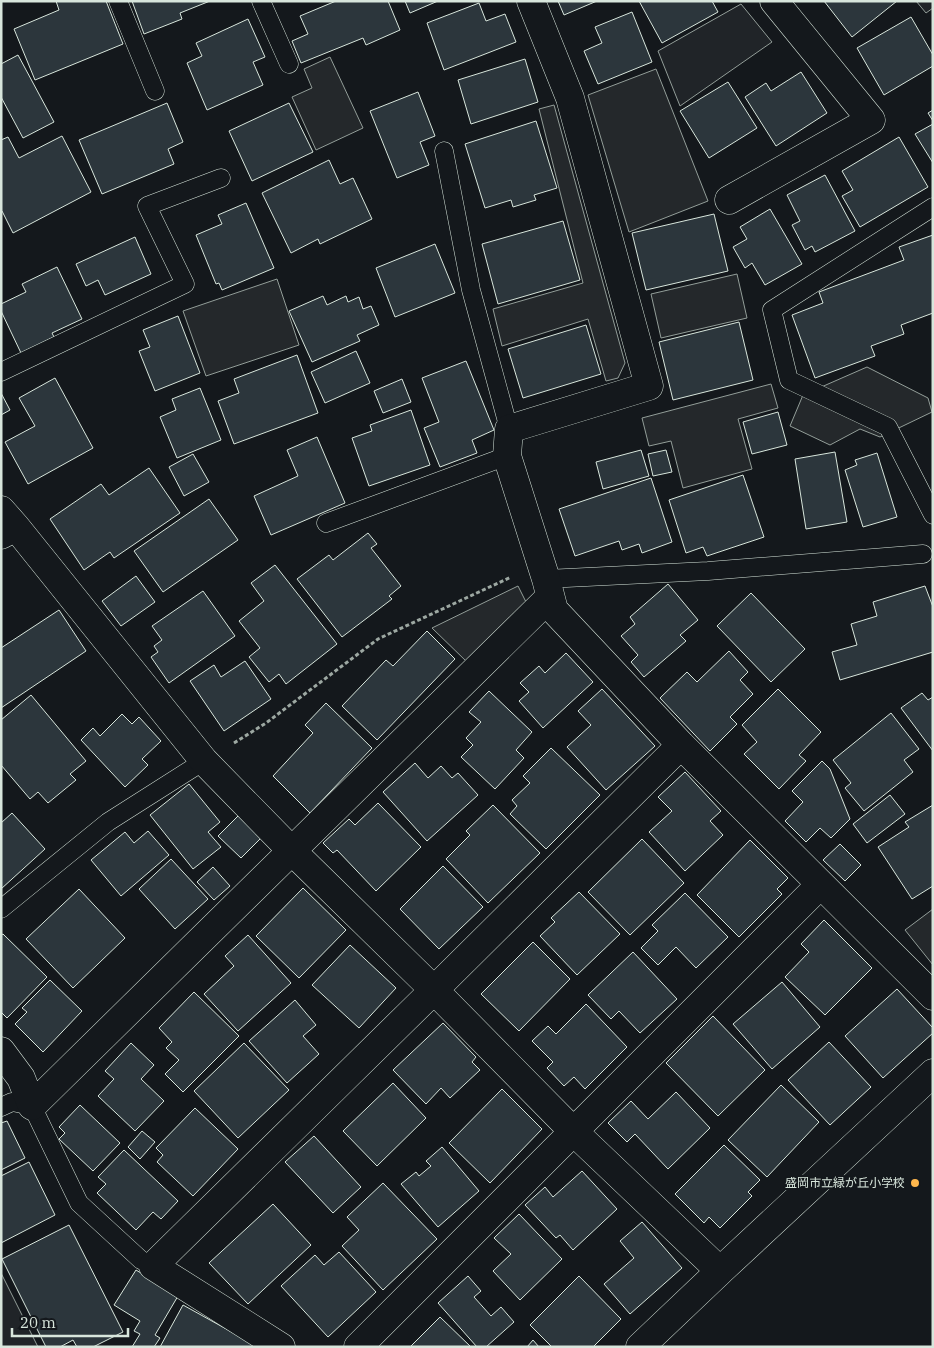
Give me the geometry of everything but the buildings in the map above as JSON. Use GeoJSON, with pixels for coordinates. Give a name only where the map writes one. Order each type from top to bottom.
{"type":"FeatureCollection","features":[{"type":"Feature","properties":{"kind":"street"},"geometry":{"type":"LineString","coordinates":[[531,1],[570,98],[649,386],[509,429],[507,456],[554,610],[680,745],[933,996]]}},
{"type":"Feature","properties":{"kind":"street"},"geometry":{"type":"LineString","coordinates":[[730,200],[871,120],[774,1]]}},
{"type":"Feature","properties":{"kind":"street"},"geometry":{"type":"LineString","coordinates":[[6,524],[204,761],[574,1132],[720,1271]]}},
{"type":"Feature","properties":{"kind":"street"},"geometry":{"type":"LineString","coordinates":[[1,1051],[21,1078],[32,1106],[292,851],[546,580]]}},
{"type":"Feature","properties":{"kind":"street"},"geometry":{"type":"LineString","coordinates":[[281,1347],[153,1266],[680,745]]}},
{"type":"Feature","properties":{"kind":"street"},"geometry":{"type":"LineString","coordinates":[[358,1347],[820,885]]}},
{"type":"Feature","properties":{"kind":"street"},"geometry":{"type":"LineString","coordinates":[[640,1347],[933,1073]]}},
{"type":"Feature","properties":{"kind":"lane"},"geometry":{"type":"LineString","coordinates":[[118,1],[155,91]]}},
{"type":"Feature","properties":{"kind":"lane"},"geometry":{"type":"LineString","coordinates":[[261,1],[289,64]]}},
{"type":"Feature","properties":{"kind":"lane"},"geometry":{"type":"LineString","coordinates":[[444,151],[471,290],[509,429]]}},
{"type":"Feature","properties":{"kind":"lane"},"geometry":{"type":"LineString","coordinates":[[1,372],[185,284],[147,206],[221,178]]}},
{"type":"Feature","properties":{"kind":"lane"},"geometry":{"type":"LineString","coordinates":[[933,207],[772,310],[789,380],[888,427],[933,515]]}},
{"type":"Feature","properties":{"kind":"lane"},"geometry":{"type":"LineString","coordinates":[[326,523],[507,456]]}},
{"type":"Feature","properties":{"kind":"lane"},"geometry":{"type":"LineString","coordinates":[[546,580],[708,572],[923,554]]}},
{"type":"Feature","properties":{"kind":"lane"},"geometry":{"type":"LineString","coordinates":[[1,909],[108,822],[204,761]]}},
{"type":"Feature","properties":{"kind":"lane"},"geometry":{"type":"LineString","coordinates":[[1,1107],[12,1102],[32,1106],[79,1204],[141,1260],[153,1266]]}},
{"type":"Feature","properties":{"kind":"path"},"geometry":{"type":"LineString","coordinates":[[204,761],[266,723],[378,640],[546,580]]}},
{"type":"Feature","properties":{"kind":"shaded area"},"geometry":{"type":"Polygon","coordinates":[[[916,1],[933,1],[933,8],[926,13],[916,1]]]}},
{"type":"Feature","properties":{"kind":"shaded area"},"geometry":{"type":"Polygon","coordinates":[[[741,4],[772,42],[680,106],[658,51],[741,4]]]}},
{"type":"Feature","properties":{"kind":"shaded area"},"geometry":{"type":"Polygon","coordinates":[[[330,57],[363,128],[316,150],[292,97],[312,88],[304,69],[330,57]]]}},
{"type":"Feature","properties":{"kind":"shaded area"},"geometry":{"type":"Polygon","coordinates":[[[656,69],[708,201],[629,232],[588,95],[656,69]]]}},
{"type":"Feature","properties":{"kind":"shaded area"},"geometry":{"type":"Polygon","coordinates":[[[554,105],[625,363],[618,378],[606,381],[588,319],[502,346],[493,309],[583,283],[539,109],[554,105]]]}},
{"type":"Feature","properties":{"kind":"shaded area"},"geometry":{"type":"Polygon","coordinates":[[[737,274],[747,318],[661,338],[651,294],[737,274]]]}},
{"type":"Feature","properties":{"kind":"shaded area"},"geometry":{"type":"Polygon","coordinates":[[[277,279],[299,345],[206,376],[183,311],[277,279]]]}},
{"type":"Feature","properties":{"kind":"shaded area"},"geometry":{"type":"Polygon","coordinates":[[[867,367],[928,398],[932,412],[880,437],[860,429],[830,445],[790,426],[803,395],[867,367]]]}},
{"type":"Feature","properties":{"kind":"shaded area"},"geometry":{"type":"Polygon","coordinates":[[[771,384],[778,408],[738,419],[752,469],[683,488],[671,441],[649,446],[642,418],[771,384]]]}},
{"type":"Feature","properties":{"kind":"shaded area"},"geometry":{"type":"Polygon","coordinates":[[[518,586],[526,602],[467,662],[432,628],[518,586]]]}},
{"type":"Feature","properties":{"kind":"shaded area"},"geometry":{"type":"Polygon","coordinates":[[[933,909],[933,965],[905,930],[933,909]]]}},
{"type":"Feature","properties":{"kind":"shaded area"},"geometry":{"type":"Polygon","coordinates":[[[1,1273],[38,1347],[1,1347],[1,1273]]]}},
{"type":"Feature","properties":{"kind":"place","name":"盛岡市立緑が丘小学校"},"geometry":{"type":"Point","coordinates":[915,1183]}}]}
